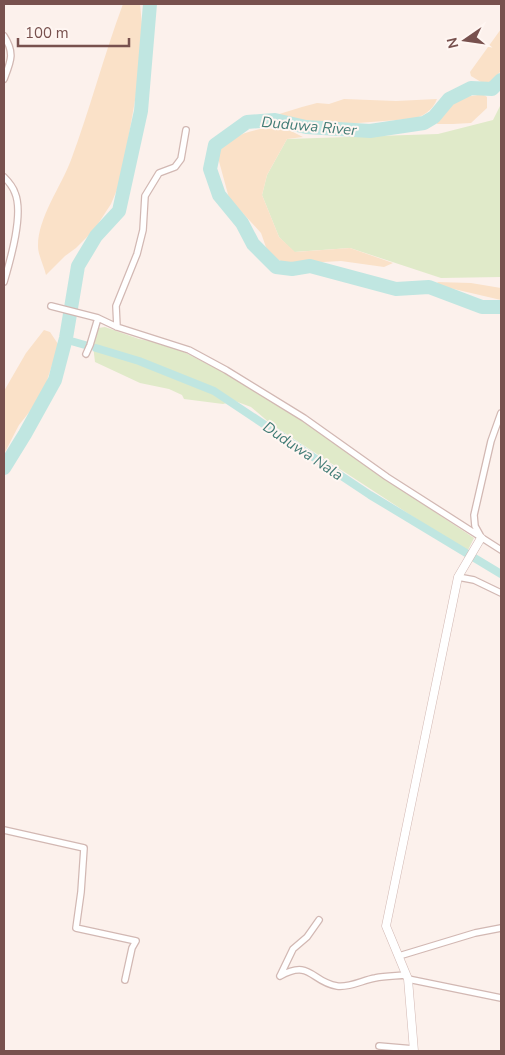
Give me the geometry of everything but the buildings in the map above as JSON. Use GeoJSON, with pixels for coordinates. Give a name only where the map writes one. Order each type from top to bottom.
{"type":"FeatureCollection","features":[{"type":"Feature","properties":{"kind":"street"},"geometry":{"type":"LineString","coordinates":[[4,36],[12,52],[4,79]]}},
{"type":"Feature","properties":{"kind":"street"},"geometry":{"type":"LineString","coordinates":[[118,327],[116,306],[143,230],[145,196],[159,173],[175,167],[180,158],[186,130]]}},
{"type":"Feature","properties":{"kind":"street"},"geometry":{"type":"LineString","coordinates":[[4,177],[15,193],[17,203],[16,237],[4,282]]}},
{"type":"Feature","properties":{"kind":"street"},"geometry":{"type":"LineString","coordinates":[[51,306],[98,318],[118,327],[189,350],[226,370],[304,418],[431,507],[458,521],[501,550]]}},
{"type":"Feature","properties":{"kind":"street"},"geometry":{"type":"LineString","coordinates":[[86,354],[98,318]]}},
{"type":"Feature","properties":{"kind":"street"},"geometry":{"type":"LineString","coordinates":[[481,538],[474,526],[474,515],[491,441],[501,413]]}},
{"type":"Feature","properties":{"kind":"street"},"geometry":{"type":"LineString","coordinates":[[379,1046],[414,1050],[407,977],[386,926],[458,577],[481,538]]}},
{"type":"Feature","properties":{"kind":"street"},"geometry":{"type":"LineString","coordinates":[[458,577],[474,580],[501,593]]}},
{"type":"Feature","properties":{"kind":"street"},"geometry":{"type":"LineString","coordinates":[[4,830],[84,848],[76,928],[136,941],[132,948],[125,980]]}},
{"type":"Feature","properties":{"kind":"street"},"geometry":{"type":"LineString","coordinates":[[318,920],[307,937],[293,949],[280,976],[292,970],[301,969],[329,984],[339,987],[376,977],[407,977],[501,998]]}},
{"type":"Feature","properties":{"kind":"street"},"geometry":{"type":"LineString","coordinates":[[399,956],[475,933],[501,928]]}},
{"type":"Feature","properties":{"kind":"green space"},"geometry":{"type":"Polygon","coordinates":[[[501,104],[501,277],[441,278],[350,248],[294,252],[279,237],[262,195],[267,175],[287,139],[438,134],[493,120],[501,104]]]}},
{"type":"Feature","properties":{"kind":"green space"},"geometry":{"type":"Polygon","coordinates":[[[105,327],[139,339],[170,345],[233,377],[286,409],[373,471],[474,538],[467,552],[271,424],[251,407],[235,401],[223,404],[184,399],[182,395],[169,389],[140,383],[95,362],[91,329],[105,327]]]}},
{"type":"Feature","properties":{"kind":"sand"},"geometry":{"type":"Polygon","coordinates":[[[123,4],[140,4],[143,35],[137,89],[121,180],[111,204],[94,230],[46,275],[38,249],[42,224],[71,160],[123,4]]]}},
{"type":"Feature","properties":{"kind":"sand"},"geometry":{"type":"Polygon","coordinates":[[[501,29],[501,71],[490,82],[481,82],[471,76],[470,72],[501,29]]]}},
{"type":"Feature","properties":{"kind":"sand"},"geometry":{"type":"Polygon","coordinates":[[[478,95],[487,97],[487,108],[471,123],[437,124],[439,115],[457,98],[478,95]]]}},
{"type":"Feature","properties":{"kind":"sand"},"geometry":{"type":"Polygon","coordinates":[[[344,99],[396,101],[437,99],[433,107],[426,113],[410,119],[332,125],[302,122],[276,115],[317,103],[329,104],[344,99]]]}},
{"type":"Feature","properties":{"kind":"sand"},"geometry":{"type":"Polygon","coordinates":[[[264,128],[289,130],[303,137],[287,139],[267,175],[262,195],[279,237],[295,252],[350,248],[393,263],[384,267],[341,261],[288,264],[274,258],[267,250],[261,233],[229,198],[217,154],[231,139],[264,128]]]}},
{"type":"Feature","properties":{"kind":"sand"},"geometry":{"type":"Polygon","coordinates":[[[437,282],[471,283],[501,288],[501,300],[441,286],[437,282]]]}},
{"type":"Feature","properties":{"kind":"sand"},"geometry":{"type":"Polygon","coordinates":[[[44,330],[50,332],[58,344],[58,353],[42,396],[19,425],[4,454],[4,391],[26,353],[44,330]]]}},
{"type":"Feature","properties":{"kind":"waterway","name":"Duduwa River"},"geometry":{"type":"LineString","coordinates":[[4,468],[55,380],[66,338],[78,266],[96,236],[119,211],[141,111],[150,4]]}},
{"type":"Feature","properties":{"kind":"waterway","name":"Duduwa River"},"geometry":{"type":"LineString","coordinates":[[501,80],[492,89],[471,88],[449,99],[434,117],[424,123],[370,131],[306,127],[275,120],[247,122],[215,145],[210,169],[219,195],[242,223],[253,244],[276,267],[292,269],[310,266],[396,289],[429,287],[482,307],[501,307]]}},
{"type":"Feature","properties":{"kind":"waterway","name":"Duduwa Nala"},"geometry":{"type":"LineString","coordinates":[[66,338],[85,345]]}},
{"type":"Feature","properties":{"kind":"waterway","name":"Duduwa Nala"},"geometry":{"type":"LineString","coordinates":[[96,348],[139,361],[214,391],[370,495],[501,574]]}}]}
